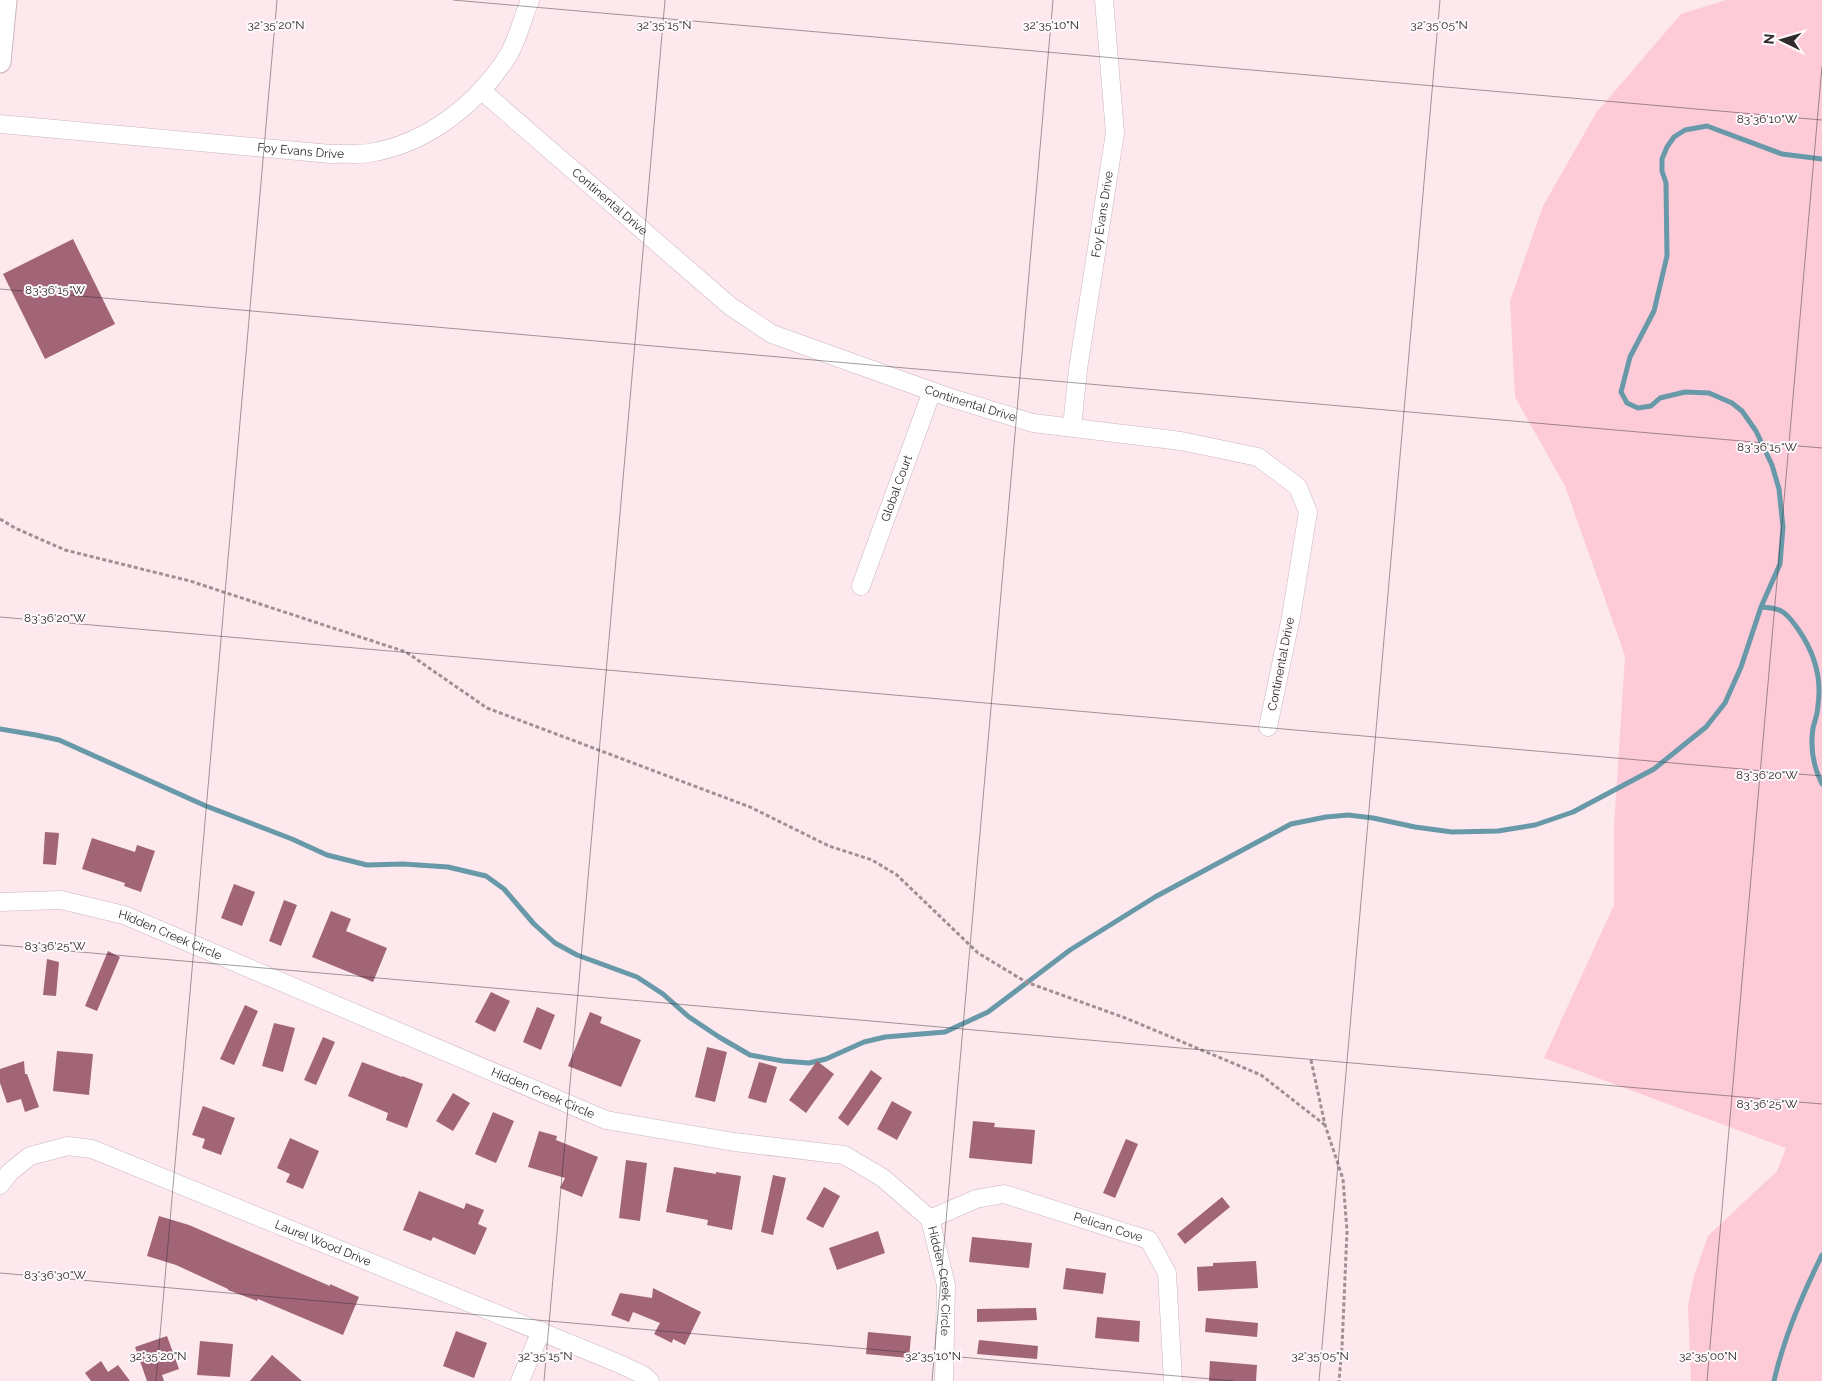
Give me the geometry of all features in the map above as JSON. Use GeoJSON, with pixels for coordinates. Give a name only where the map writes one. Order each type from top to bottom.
{"type":"FeatureCollection","features":[{"type":"Feature","properties":{"kind":"street"},"geometry":{"type":"LineString","coordinates":[[0,62],[6,0]]}},
{"type":"Feature","properties":{"kind":"street","name":"Foy Evans Drive"},"geometry":{"type":"LineString","coordinates":[[0,124],[330,154],[368,153],[406,143],[428,132],[457,113],[482,91],[510,53],[530,0]]}},
{"type":"Feature","properties":{"kind":"street","name":"Foy Evans Drive"},"geometry":{"type":"LineString","coordinates":[[1072,428],[1078,369],[1115,133],[1104,0]]}},
{"type":"Feature","properties":{"kind":"street","name":"Continental Drive"},"geometry":{"type":"LineString","coordinates":[[482,91],[730,306],[772,334],[932,391],[1034,423],[1181,441],[1258,457],[1298,487],[1308,512],[1290,617],[1268,727]]}},
{"type":"Feature","properties":{"kind":"street","name":"Global Court"},"geometry":{"type":"LineString","coordinates":[[861,586],[932,391]]}},
{"type":"Feature","properties":{"kind":"street","name":"Hidden Creek Circle"},"geometry":{"type":"LineString","coordinates":[[0,902],[61,900],[124,915],[606,1120],[734,1142],[844,1155],[882,1178],[930,1219],[946,1285],[944,1381]]}},
{"type":"Feature","properties":{"kind":"street","name":"Laurel Wood Drive"},"geometry":{"type":"LineString","coordinates":[[0,1185],[10,1172],[30,1156],[68,1146],[92,1149],[541,1331],[620,1364],[643,1375],[650,1381]]}},
{"type":"Feature","properties":{"kind":"street","name":"Pelican Cove"},"geometry":{"type":"LineString","coordinates":[[930,1219],[976,1199],[1004,1194],[1150,1240],[1167,1273],[1173,1381]]}},
{"type":"Feature","properties":{"kind":"street"},"geometry":{"type":"LineString","coordinates":[[520,1381],[541,1331]]}},
{"type":"Feature","properties":{"kind":"path"},"geometry":{"type":"LineString","coordinates":[[0,519],[15,528],[65,550],[190,581],[406,652],[488,708],[750,807],[829,846],[872,860],[897,875],[978,953],[1026,982],[1128,1019],[1261,1075],[1325,1125]]}},
{"type":"Feature","properties":{"kind":"path"},"geometry":{"type":"LineString","coordinates":[[1311,1060],[1325,1125],[1343,1179],[1347,1231],[1342,1347],[1338,1381]]}},
{"type":"Feature","properties":{"kind":"shaded area"},"geometry":{"type":"Polygon","coordinates":[[[1726,0],[1822,0],[1822,1381],[1691,1381],[1688,1306],[1694,1276],[1708,1236],[1777,1171],[1786,1148],[1544,1058],[1614,905],[1614,827],[1625,656],[1565,486],[1515,397],[1510,301],[1543,206],[1596,113],[1681,14],[1726,0]]]}},
{"type":"Feature","properties":{"kind":"building"},"geometry":{"type":"Polygon","coordinates":[[[73,239],[115,324],[45,359],[3,274],[73,239]]]}},
{"type":"Feature","properties":{"kind":"building"},"geometry":{"type":"Polygon","coordinates":[[[45,832],[59,833],[56,865],[43,864],[45,832]]]}},
{"type":"Feature","properties":{"kind":"building"},"geometry":{"type":"Polygon","coordinates":[[[92,838],[135,852],[137,845],[155,851],[141,892],[124,886],[125,883],[82,869],[92,838]]]}},
{"type":"Feature","properties":{"kind":"building"},"geometry":{"type":"Polygon","coordinates":[[[234,884],[255,892],[242,926],[221,918],[234,884]]]}},
{"type":"Feature","properties":{"kind":"building"},"geometry":{"type":"Polygon","coordinates":[[[284,900],[297,905],[281,946],[269,941],[284,900]]]}},
{"type":"Feature","properties":{"kind":"building"},"geometry":{"type":"Polygon","coordinates":[[[331,911],[351,919],[346,931],[387,948],[373,982],[312,957],[331,911]]]}},
{"type":"Feature","properties":{"kind":"building"},"geometry":{"type":"Polygon","coordinates":[[[108,951],[120,957],[97,1011],[85,1006],[108,951]]]}},
{"type":"Feature","properties":{"kind":"building"},"geometry":{"type":"Polygon","coordinates":[[[47,959],[59,962],[56,996],[43,995],[47,959]]]}},
{"type":"Feature","properties":{"kind":"building"},"geometry":{"type":"Polygon","coordinates":[[[491,992],[510,1001],[495,1032],[475,1022],[491,992]]]}},
{"type":"Feature","properties":{"kind":"building"},"geometry":{"type":"Polygon","coordinates":[[[245,1005],[258,1011],[234,1065],[220,1059],[245,1005]]]}},
{"type":"Feature","properties":{"kind":"building"},"geometry":{"type":"Polygon","coordinates":[[[537,1007],[555,1015],[541,1050],[523,1042],[537,1007]]]}},
{"type":"Feature","properties":{"kind":"building"},"geometry":{"type":"Polygon","coordinates":[[[590,1012],[602,1017],[600,1023],[641,1040],[621,1087],[568,1066],[590,1012]]]}},
{"type":"Feature","properties":{"kind":"building"},"geometry":{"type":"Polygon","coordinates":[[[274,1023],[295,1028],[283,1072],[262,1066],[274,1023]]]}},
{"type":"Feature","properties":{"kind":"building"},"geometry":{"type":"Polygon","coordinates":[[[323,1037],[335,1042],[316,1085],[304,1080],[323,1037]]]}},
{"type":"Feature","properties":{"kind":"building"},"geometry":{"type":"Polygon","coordinates":[[[707,1047],[727,1052],[715,1102],[695,1097],[707,1047]]]}},
{"type":"Feature","properties":{"kind":"building"},"geometry":{"type":"Polygon","coordinates":[[[57,1051],[93,1054],[89,1095],[53,1091],[57,1051]]]}},
{"type":"Feature","properties":{"kind":"building"},"geometry":{"type":"Polygon","coordinates":[[[24,1061],[25,1074],[27,1074],[39,1107],[25,1112],[21,1099],[7,1103],[0,1083],[0,1069],[24,1061]]]}},
{"type":"Feature","properties":{"kind":"building"},"geometry":{"type":"Polygon","coordinates":[[[817,1061],[834,1074],[806,1113],[789,1100],[817,1061]]]}},
{"type":"Feature","properties":{"kind":"building"},"geometry":{"type":"Polygon","coordinates":[[[362,1062],[423,1084],[407,1128],[386,1120],[388,1113],[348,1096],[362,1062]]]}},
{"type":"Feature","properties":{"kind":"building"},"geometry":{"type":"Polygon","coordinates":[[[759,1062],[777,1067],[766,1103],[748,1098],[759,1062]]]}},
{"type":"Feature","properties":{"kind":"building"},"geometry":{"type":"Polygon","coordinates":[[[871,1070],[882,1078],[848,1126],[838,1118],[871,1070]]]}},
{"type":"Feature","properties":{"kind":"building"},"geometry":{"type":"Polygon","coordinates":[[[453,1093],[470,1103],[453,1131],[436,1121],[453,1093]]]}},
{"type":"Feature","properties":{"kind":"building"},"geometry":{"type":"Polygon","coordinates":[[[892,1101],[912,1112],[897,1140],[877,1129],[892,1101]]]}},
{"type":"Feature","properties":{"kind":"building"},"geometry":{"type":"Polygon","coordinates":[[[203,1106],[235,1118],[221,1155],[202,1148],[205,1139],[192,1135],[203,1106]]]}},
{"type":"Feature","properties":{"kind":"building"},"geometry":{"type":"Polygon","coordinates":[[[493,1112],[514,1121],[496,1163],[475,1154],[493,1112]]]}},
{"type":"Feature","properties":{"kind":"building"},"geometry":{"type":"Polygon","coordinates":[[[973,1121],[995,1123],[994,1127],[1035,1130],[1032,1164],[969,1158],[973,1121]]]}},
{"type":"Feature","properties":{"kind":"building"},"geometry":{"type":"Polygon","coordinates":[[[539,1131],[557,1136],[556,1140],[598,1157],[582,1197],[560,1188],[565,1178],[528,1167],[539,1131]]]}},
{"type":"Feature","properties":{"kind":"building"},"geometry":{"type":"Polygon","coordinates":[[[290,1138],[319,1151],[303,1189],[286,1182],[290,1174],[277,1168],[290,1138]]]}},
{"type":"Feature","properties":{"kind":"building"},"geometry":{"type":"Polygon","coordinates":[[[1126,1139],[1138,1144],[1115,1198],[1103,1193],[1126,1139]]]}},
{"type":"Feature","properties":{"kind":"building"},"geometry":{"type":"Polygon","coordinates":[[[626,1160],[647,1163],[640,1221],[619,1218],[626,1160]]]}},
{"type":"Feature","properties":{"kind":"building"},"geometry":{"type":"Polygon","coordinates":[[[674,1167],[741,1176],[732,1230],[707,1225],[708,1220],[666,1212],[674,1167]]]}},
{"type":"Feature","properties":{"kind":"building"},"geometry":{"type":"Polygon","coordinates":[[[773,1175],[786,1178],[773,1235],[761,1232],[773,1175]]]}},
{"type":"Feature","properties":{"kind":"building"},"geometry":{"type":"Polygon","coordinates":[[[824,1187],[840,1196],[823,1228],[806,1219],[824,1187]]]}},
{"type":"Feature","properties":{"kind":"building"},"geometry":{"type":"Polygon","coordinates":[[[419,1191],[464,1209],[466,1203],[484,1210],[478,1224],[487,1228],[475,1255],[433,1237],[431,1241],[403,1230],[419,1191]]]}},
{"type":"Feature","properties":{"kind":"building"},"geometry":{"type":"Polygon","coordinates":[[[1222,1197],[1230,1207],[1185,1244],[1177,1234],[1222,1197]]]}},
{"type":"Feature","properties":{"kind":"building"},"geometry":{"type":"Polygon","coordinates":[[[159,1216],[189,1225],[359,1297],[343,1335],[258,1299],[257,1301],[228,1290],[176,1265],[147,1256],[159,1216]]]}},
{"type":"Feature","properties":{"kind":"building"},"geometry":{"type":"Polygon","coordinates":[[[878,1231],[885,1253],[837,1270],[829,1248],[878,1231]]]}},
{"type":"Feature","properties":{"kind":"building"},"geometry":{"type":"Polygon","coordinates":[[[972,1237],[1032,1243],[1029,1268],[969,1262],[972,1237]]]}},
{"type":"Feature","properties":{"kind":"building"},"geometry":{"type":"Polygon","coordinates":[[[1256,1261],[1258,1288],[1198,1291],[1197,1267],[1213,1266],[1213,1263],[1256,1261]]]}},
{"type":"Feature","properties":{"kind":"building"},"geometry":{"type":"Polygon","coordinates":[[[1066,1268],[1106,1273],[1103,1294],[1063,1289],[1066,1268]]]}},
{"type":"Feature","properties":{"kind":"building"},"geometry":{"type":"Polygon","coordinates":[[[653,1288],[701,1312],[685,1345],[673,1339],[672,1343],[654,1334],[660,1323],[633,1312],[629,1322],[611,1315],[620,1293],[652,1298],[653,1288]]]}},
{"type":"Feature","properties":{"kind":"building"},"geometry":{"type":"Polygon","coordinates":[[[1036,1308],[1037,1320],[977,1322],[977,1309],[1036,1308]]]}},
{"type":"Feature","properties":{"kind":"building"},"geometry":{"type":"Polygon","coordinates":[[[1097,1317],[1140,1321],[1139,1342],[1095,1338],[1097,1317]]]}},
{"type":"Feature","properties":{"kind":"building"},"geometry":{"type":"Polygon","coordinates":[[[1206,1318],[1258,1323],[1257,1337],[1205,1332],[1206,1318]]]}},
{"type":"Feature","properties":{"kind":"building"},"geometry":{"type":"Polygon","coordinates":[[[456,1331],[487,1343],[474,1378],[443,1366],[456,1331]]]}},
{"type":"Feature","properties":{"kind":"building"},"geometry":{"type":"Polygon","coordinates":[[[868,1332],[911,1336],[909,1358],[866,1354],[868,1332]]]}},
{"type":"Feature","properties":{"kind":"building"},"geometry":{"type":"Polygon","coordinates":[[[167,1336],[179,1369],[162,1375],[164,1381],[147,1381],[135,1347],[167,1336]]]}},
{"type":"Feature","properties":{"kind":"building"},"geometry":{"type":"Polygon","coordinates":[[[979,1340],[1038,1346],[1037,1359],[977,1354],[979,1340]]]}},
{"type":"Feature","properties":{"kind":"building"},"geometry":{"type":"Polygon","coordinates":[[[200,1341],[233,1344],[230,1377],[197,1375],[200,1341]]]}},
{"type":"Feature","properties":{"kind":"building"},"geometry":{"type":"Polygon","coordinates":[[[272,1355],[302,1381],[250,1381],[272,1355]]]}},
{"type":"Feature","properties":{"kind":"building"},"geometry":{"type":"Polygon","coordinates":[[[101,1361],[108,1372],[118,1365],[130,1381],[91,1381],[85,1373],[101,1361]]]}},
{"type":"Feature","properties":{"kind":"building"},"geometry":{"type":"Polygon","coordinates":[[[1210,1361],[1257,1365],[1256,1381],[1209,1381],[1210,1361]]]}},
{"type":"Feature","properties":{"kind":"waterway"},"geometry":{"type":"LineString","coordinates":[[0,729],[59,740],[206,806],[292,839],[327,855],[367,865],[403,864],[448,867],[486,876],[504,889],[534,924],[555,943],[577,955],[637,977],[663,994],[689,1017],[750,1055],[783,1061],[809,1063],[826,1059],[864,1042],[885,1037],[945,1032],[988,1012],[1070,950],[1155,897],[1291,824],[1348,815],[1452,832],[1498,831],[1535,825],[1573,812],[1654,769],[1706,727],[1725,703],[1741,667],[1761,607],[1780,564],[1783,527],[1779,489],[1772,465],[1756,431],[1742,411],[1732,403],[1709,393],[1685,392],[1660,398],[1651,406],[1638,408],[1627,403],[1621,392],[1630,357],[1654,311],[1667,256],[1666,183],[1662,171],[1662,159],[1674,137],[1685,130],[1707,126],[1782,154],[1822,159]]}},
{"type":"Feature","properties":{"kind":"waterway"},"geometry":{"type":"LineString","coordinates":[[1761,607],[1774,608],[1787,615],[1804,638],[1812,656],[1819,685],[1818,711],[1813,728],[1812,750],[1814,764],[1822,784]]}},
{"type":"Feature","properties":{"kind":"waterway"},"geometry":{"type":"LineString","coordinates":[[1774,1381],[1794,1316],[1822,1255]]}}]}
